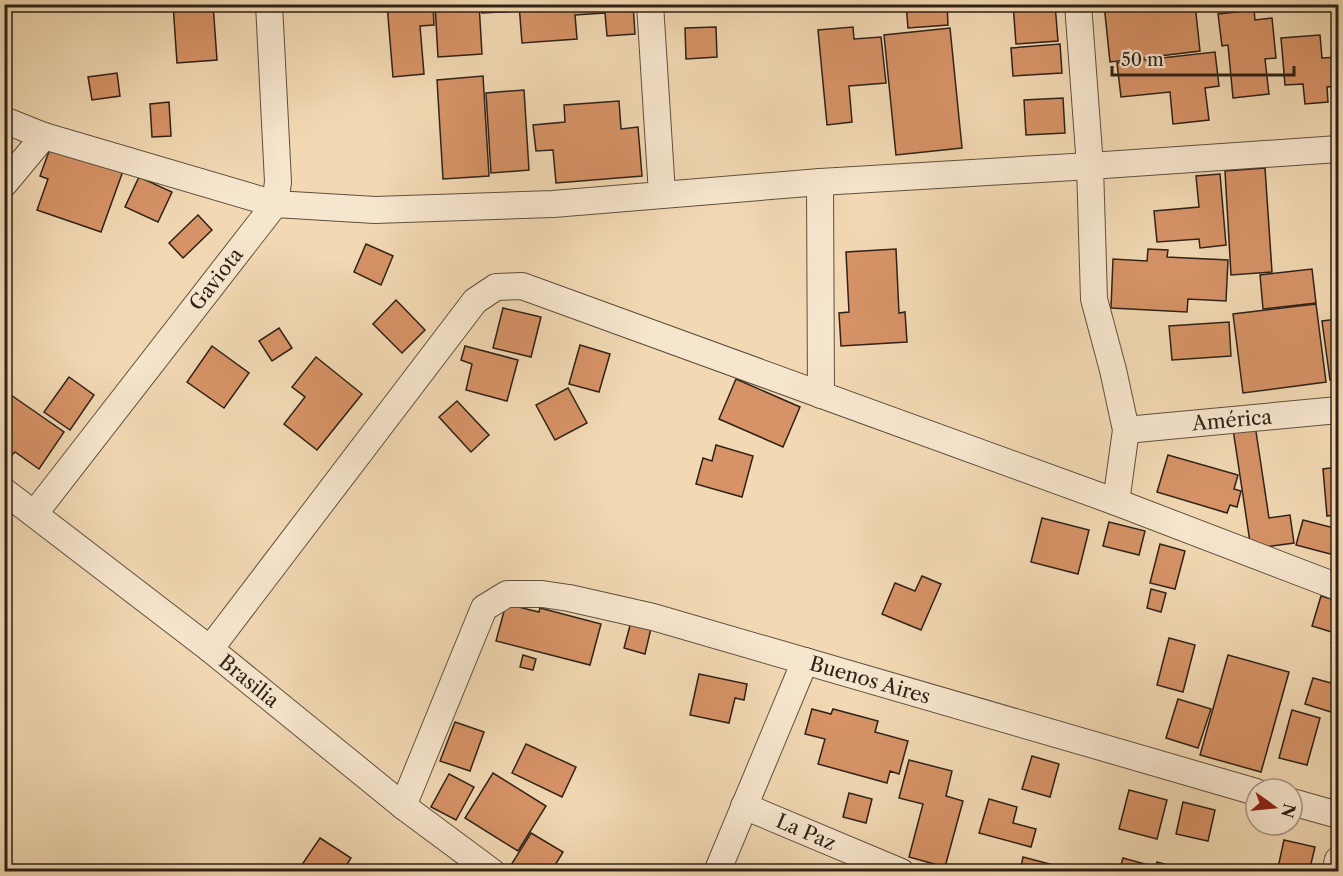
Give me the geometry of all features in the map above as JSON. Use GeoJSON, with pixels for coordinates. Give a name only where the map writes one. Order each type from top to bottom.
{"type":"FeatureCollection","features":[{"type":"Feature","properties":{"kind":"street"},"geometry":{"type":"LineString","coordinates":[[268,4],[279,182],[275,204]]}},
{"type":"Feature","properties":{"kind":"street"},"geometry":{"type":"LineString","coordinates":[[650,4],[662,194]]}},
{"type":"Feature","properties":{"kind":"street"},"geometry":{"type":"LineString","coordinates":[[1078,4],[1090,166],[1094,299],[1126,430],[1116,502]]}},
{"type":"Feature","properties":{"kind":"street"},"geometry":{"type":"LineString","coordinates":[[4,120],[44,136],[275,204],[375,210],[553,204],[820,182],[1338,149]]}},
{"type":"Feature","properties":{"kind":"street"},"geometry":{"type":"LineString","coordinates":[[4,184],[44,136]]}},
{"type":"Feature","properties":{"kind":"street"},"geometry":{"type":"LineString","coordinates":[[820,182],[820,395]]}},
{"type":"Feature","properties":{"kind":"street","name":"Gaviota"},"geometry":{"type":"LineString","coordinates":[[35,513],[275,204]]}},
{"type":"Feature","properties":{"kind":"street"},"geometry":{"type":"LineString","coordinates":[[210,649],[474,301],[496,287],[522,286],[1116,502],[1338,586]]}},
{"type":"Feature","properties":{"kind":"street","name":"América"},"geometry":{"type":"LineString","coordinates":[[1126,430],[1338,410]]}},
{"type":"Feature","properties":{"kind":"street","name":"Brasilia"},"geometry":{"type":"LineString","coordinates":[[4,491],[210,649],[402,806],[492,872]]}},
{"type":"Feature","properties":{"kind":"street","name":"Buenos Aires"},"geometry":{"type":"LineString","coordinates":[[402,806],[484,608],[507,594],[542,594],[653,617],[1244,789]]}},
{"type":"Feature","properties":{"kind":"street"},"geometry":{"type":"LineString","coordinates":[[717,872],[805,661]]}},
{"type":"Feature","properties":{"kind":"street","name":"La Paz"},"geometry":{"type":"LineString","coordinates":[[744,806],[901,872]]}},
{"type":"Feature","properties":{"kind":"street"},"geometry":{"type":"LineString","coordinates":[[1304,806],[1338,816]]}},
{"type":"Feature","properties":{"kind":"street"},"geometry":{"type":"LineString","coordinates":[[1335,872],[1338,860]]}},
{"type":"Feature","properties":{"kind":"building"},"geometry":{"type":"Polygon","coordinates":[[[173,4],[213,4],[217,60],[177,63],[173,4]]]}},
{"type":"Feature","properties":{"kind":"building"},"geometry":{"type":"Polygon","coordinates":[[[387,4],[433,4],[434,25],[420,26],[424,74],[393,77],[387,4]]]}},
{"type":"Feature","properties":{"kind":"building"},"geometry":{"type":"Polygon","coordinates":[[[435,4],[479,4],[482,54],[438,57],[435,4]]]}},
{"type":"Feature","properties":{"kind":"building"},"geometry":{"type":"Polygon","coordinates":[[[482,4],[517,4],[517,11],[482,13],[482,4]]]}},
{"type":"Feature","properties":{"kind":"building"},"geometry":{"type":"Polygon","coordinates":[[[519,4],[633,4],[635,34],[607,36],[605,13],[575,15],[577,39],[522,43],[519,4]]]}},
{"type":"Feature","properties":{"kind":"building"},"geometry":{"type":"Polygon","coordinates":[[[775,4],[815,4],[776,8],[775,4]]]}},
{"type":"Feature","properties":{"kind":"building"},"geometry":{"type":"Polygon","coordinates":[[[906,4],[947,4],[948,25],[908,28],[906,4]]]}},
{"type":"Feature","properties":{"kind":"building"},"geometry":{"type":"Polygon","coordinates":[[[1013,4],[1055,4],[1058,41],[1016,44],[1013,4]]]}},
{"type":"Feature","properties":{"kind":"building"},"geometry":{"type":"Polygon","coordinates":[[[1104,4],[1159,4],[1160,11],[1173,10],[1172,4],[1195,4],[1200,51],[1110,62],[1104,4]]]}},
{"type":"Feature","properties":{"kind":"building"},"geometry":{"type":"Polygon","coordinates":[[[1256,4],[1313,4],[1314,10],[1256,12],[1256,4]]]}},
{"type":"Feature","properties":{"kind":"building"},"geometry":{"type":"Polygon","coordinates":[[[1254,10],[1255,20],[1272,18],[1276,58],[1265,59],[1269,94],[1233,98],[1228,45],[1222,46],[1218,14],[1254,10]]]}},
{"type":"Feature","properties":{"kind":"building"},"geometry":{"type":"Polygon","coordinates":[[[716,27],[717,57],[686,59],[685,28],[716,27]]]}},
{"type":"Feature","properties":{"kind":"building"},"geometry":{"type":"Polygon","coordinates":[[[853,27],[854,39],[881,37],[886,83],[849,86],[852,122],[827,125],[818,30],[853,27]]]}},
{"type":"Feature","properties":{"kind":"building"},"geometry":{"type":"Polygon","coordinates":[[[950,28],[962,148],[896,155],[884,35],[950,28]]]}},
{"type":"Feature","properties":{"kind":"building"},"geometry":{"type":"Polygon","coordinates":[[[1320,35],[1322,58],[1338,57],[1338,86],[1327,87],[1328,102],[1305,104],[1303,84],[1285,85],[1281,38],[1320,35]]]}},
{"type":"Feature","properties":{"kind":"building"},"geometry":{"type":"Polygon","coordinates":[[[1060,44],[1062,73],[1013,76],[1011,48],[1060,44]]]}},
{"type":"Feature","properties":{"kind":"building"},"geometry":{"type":"Polygon","coordinates":[[[1215,52],[1219,86],[1205,88],[1209,120],[1173,124],[1170,92],[1121,97],[1117,63],[1215,52]]]}},
{"type":"Feature","properties":{"kind":"building"},"geometry":{"type":"Polygon","coordinates":[[[117,73],[120,96],[92,100],[88,77],[117,73]]]}},
{"type":"Feature","properties":{"kind":"building"},"geometry":{"type":"Polygon","coordinates":[[[483,76],[489,176],[443,179],[437,80],[483,76]]]}},
{"type":"Feature","properties":{"kind":"building"},"geometry":{"type":"Polygon","coordinates":[[[524,90],[529,170],[491,173],[486,93],[524,90]]]}},
{"type":"Feature","properties":{"kind":"building"},"geometry":{"type":"Polygon","coordinates":[[[1063,98],[1065,133],[1026,135],[1024,100],[1063,98]]]}},
{"type":"Feature","properties":{"kind":"building"},"geometry":{"type":"Polygon","coordinates":[[[619,101],[621,129],[638,127],[642,176],[556,183],[553,150],[536,151],[533,125],[565,122],[564,105],[619,101]]]}},
{"type":"Feature","properties":{"kind":"building"},"geometry":{"type":"Polygon","coordinates":[[[169,102],[171,136],[152,137],[150,104],[169,102]]]}},
{"type":"Feature","properties":{"kind":"building"},"geometry":{"type":"Polygon","coordinates":[[[51,146],[123,171],[101,232],[37,210],[48,179],[40,176],[51,146]]]}},
{"type":"Feature","properties":{"kind":"building"},"geometry":{"type":"Polygon","coordinates":[[[1265,168],[1272,272],[1231,275],[1225,171],[1265,168]]]}},
{"type":"Feature","properties":{"kind":"building"},"geometry":{"type":"Polygon","coordinates":[[[1220,174],[1226,245],[1200,248],[1199,239],[1157,242],[1154,211],[1199,207],[1196,176],[1220,174]]]}},
{"type":"Feature","properties":{"kind":"building"},"geometry":{"type":"Polygon","coordinates":[[[139,177],[172,192],[158,222],[125,207],[139,177]]]}},
{"type":"Feature","properties":{"kind":"building"},"geometry":{"type":"Polygon","coordinates":[[[198,215],[212,230],[183,258],[169,243],[198,215]]]}},
{"type":"Feature","properties":{"kind":"building"},"geometry":{"type":"Polygon","coordinates":[[[366,244],[393,256],[381,285],[354,272],[366,244]]]}},
{"type":"Feature","properties":{"kind":"building"},"geometry":{"type":"Polygon","coordinates":[[[896,249],[899,313],[905,312],[907,342],[841,346],[839,313],[849,312],[846,252],[896,249]]]}},
{"type":"Feature","properties":{"kind":"building"},"geometry":{"type":"Polygon","coordinates":[[[1148,249],[1168,250],[1167,257],[1228,260],[1226,301],[1188,299],[1187,312],[1111,308],[1113,259],[1147,261],[1148,249]]]}},
{"type":"Feature","properties":{"kind":"building"},"geometry":{"type":"Polygon","coordinates":[[[1312,269],[1316,303],[1263,309],[1260,275],[1312,269]]]}},
{"type":"Feature","properties":{"kind":"building"},"geometry":{"type":"Polygon","coordinates":[[[396,300],[425,330],[402,353],[373,324],[396,300]]]}},
{"type":"Feature","properties":{"kind":"building"},"geometry":{"type":"Polygon","coordinates":[[[1316,304],[1326,382],[1243,393],[1233,314],[1316,304]]]}},
{"type":"Feature","properties":{"kind":"building"},"geometry":{"type":"Polygon","coordinates":[[[503,308],[541,317],[531,357],[493,348],[503,308]]]}},
{"type":"Feature","properties":{"kind":"building"},"geometry":{"type":"Polygon","coordinates":[[[1338,319],[1338,379],[1330,380],[1322,321],[1338,319]]]}},
{"type":"Feature","properties":{"kind":"building"},"geometry":{"type":"Polygon","coordinates":[[[1229,322],[1231,356],[1172,360],[1169,326],[1229,322]]]}},
{"type":"Feature","properties":{"kind":"building"},"geometry":{"type":"Polygon","coordinates":[[[279,328],[292,348],[272,361],[259,341],[279,328]]]}},
{"type":"Feature","properties":{"kind":"building"},"geometry":{"type":"Polygon","coordinates":[[[580,345],[610,354],[599,392],[569,384],[580,345]]]}},
{"type":"Feature","properties":{"kind":"building"},"geometry":{"type":"Polygon","coordinates":[[[212,346],[249,373],[224,408],[187,382],[212,346]]]}},
{"type":"Feature","properties":{"kind":"building"},"geometry":{"type":"Polygon","coordinates":[[[465,346],[518,360],[507,401],[466,390],[472,364],[461,360],[465,346]]]}},
{"type":"Feature","properties":{"kind":"building"},"geometry":{"type":"Polygon","coordinates":[[[316,357],[362,394],[317,450],[284,424],[305,397],[292,387],[316,357]]]}},
{"type":"Feature","properties":{"kind":"building"},"geometry":{"type":"Polygon","coordinates":[[[69,377],[94,395],[70,430],[44,412],[69,377]]]}},
{"type":"Feature","properties":{"kind":"building"},"geometry":{"type":"Polygon","coordinates":[[[736,379],[800,407],[783,447],[719,419],[736,379]]]}},
{"type":"Feature","properties":{"kind":"building"},"geometry":{"type":"Polygon","coordinates":[[[568,388],[587,423],[555,440],[536,405],[568,388]]]}},
{"type":"Feature","properties":{"kind":"building"},"geometry":{"type":"Polygon","coordinates":[[[11,395],[64,432],[39,469],[15,452],[12,455],[4,450],[4,404],[11,395]]]}},
{"type":"Feature","properties":{"kind":"building"},"geometry":{"type":"Polygon","coordinates":[[[457,401],[489,435],[471,452],[439,417],[457,401]]]}},
{"type":"Feature","properties":{"kind":"building"},"geometry":{"type":"Polygon","coordinates":[[[1255,425],[1269,518],[1290,515],[1294,543],[1251,549],[1233,429],[1255,425]]]}},
{"type":"Feature","properties":{"kind":"building"},"geometry":{"type":"Polygon","coordinates":[[[716,445],[753,456],[742,497],[696,484],[703,458],[712,461],[716,445]]]}},
{"type":"Feature","properties":{"kind":"building"},"geometry":{"type":"Polygon","coordinates":[[[1168,455],[1238,475],[1234,489],[1241,491],[1237,507],[1230,505],[1227,513],[1157,492],[1168,455]]]}},
{"type":"Feature","properties":{"kind":"building"},"geometry":{"type":"Polygon","coordinates":[[[1338,467],[1338,514],[1327,516],[1323,469],[1338,467]]]}},
{"type":"Feature","properties":{"kind":"building"},"geometry":{"type":"Polygon","coordinates":[[[1042,518],[1089,530],[1078,574],[1031,562],[1042,518]]]}},
{"type":"Feature","properties":{"kind":"building"},"geometry":{"type":"Polygon","coordinates":[[[1303,520],[1338,529],[1338,556],[1296,545],[1303,520]]]}},
{"type":"Feature","properties":{"kind":"building"},"geometry":{"type":"Polygon","coordinates":[[[1109,522],[1145,531],[1139,555],[1103,546],[1109,522]]]}},
{"type":"Feature","properties":{"kind":"building"},"geometry":{"type":"Polygon","coordinates":[[[1160,544],[1185,551],[1175,589],[1150,583],[1160,544]]]}},
{"type":"Feature","properties":{"kind":"building"},"geometry":{"type":"Polygon","coordinates":[[[922,576],[941,584],[921,630],[882,614],[895,583],[915,591],[922,576]]]}},
{"type":"Feature","properties":{"kind":"building"},"geometry":{"type":"Polygon","coordinates":[[[1151,589],[1166,593],[1161,612],[1147,608],[1151,589]]]}},
{"type":"Feature","properties":{"kind":"building"},"geometry":{"type":"Polygon","coordinates":[[[1321,596],[1338,601],[1338,646],[1331,643],[1335,633],[1312,626],[1321,596]]]}},
{"type":"Feature","properties":{"kind":"building"},"geometry":{"type":"Polygon","coordinates":[[[506,604],[539,612],[540,608],[601,624],[590,665],[496,641],[506,604]]]}},
{"type":"Feature","properties":{"kind":"building"},"geometry":{"type":"Polygon","coordinates":[[[632,618],[652,624],[645,654],[624,648],[632,618]]]}},
{"type":"Feature","properties":{"kind":"building"},"geometry":{"type":"Polygon","coordinates":[[[1169,638],[1195,645],[1183,692],[1157,685],[1169,638]]]}},
{"type":"Feature","properties":{"kind":"building"},"geometry":{"type":"Polygon","coordinates":[[[523,655],[536,659],[533,670],[520,667],[523,655]]]}},
{"type":"Feature","properties":{"kind":"building"},"geometry":{"type":"Polygon","coordinates":[[[1228,655],[1289,672],[1261,772],[1200,755],[1228,655]]]}},
{"type":"Feature","properties":{"kind":"building"},"geometry":{"type":"Polygon","coordinates":[[[699,674],[747,684],[744,700],[735,698],[729,723],[690,715],[699,674]]]}},
{"type":"Feature","properties":{"kind":"building"},"geometry":{"type":"Polygon","coordinates":[[[1313,678],[1338,685],[1331,712],[1305,704],[1313,678]]]}},
{"type":"Feature","properties":{"kind":"building"},"geometry":{"type":"Polygon","coordinates":[[[1178,699],[1211,709],[1198,748],[1166,738],[1178,699]]]}},
{"type":"Feature","properties":{"kind":"building"},"geometry":{"type":"Polygon","coordinates":[[[812,709],[831,714],[833,709],[878,721],[875,732],[908,741],[899,774],[890,771],[887,783],[818,764],[825,739],[805,734],[812,709]]]}},
{"type":"Feature","properties":{"kind":"building"},"geometry":{"type":"Polygon","coordinates":[[[1292,710],[1320,718],[1307,765],[1279,758],[1292,710]]]}},
{"type":"Feature","properties":{"kind":"building"},"geometry":{"type":"Polygon","coordinates":[[[455,722],[484,732],[470,771],[440,761],[455,722]]]}},
{"type":"Feature","properties":{"kind":"building"},"geometry":{"type":"Polygon","coordinates":[[[526,744],[576,767],[562,797],[512,773],[526,744]]]}},
{"type":"Feature","properties":{"kind":"building"},"geometry":{"type":"Polygon","coordinates":[[[1032,756],[1059,764],[1050,797],[1022,789],[1032,756]]]}},
{"type":"Feature","properties":{"kind":"building"},"geometry":{"type":"Polygon","coordinates":[[[909,760],[952,771],[946,796],[963,801],[945,867],[909,857],[923,804],[899,798],[909,760]]]}},
{"type":"Feature","properties":{"kind":"building"},"geometry":{"type":"Polygon","coordinates":[[[493,773],[546,806],[518,851],[465,818],[493,773]]]}},
{"type":"Feature","properties":{"kind":"building"},"geometry":{"type":"Polygon","coordinates":[[[449,774],[474,787],[456,820],[431,807],[449,774]]]}},
{"type":"Feature","properties":{"kind":"building"},"geometry":{"type":"Polygon","coordinates":[[[1129,790],[1167,800],[1157,839],[1119,829],[1129,790]]]}},
{"type":"Feature","properties":{"kind":"building"},"geometry":{"type":"Polygon","coordinates":[[[849,793],[872,799],[866,823],[843,817],[849,793]]]}},
{"type":"Feature","properties":{"kind":"building"},"geometry":{"type":"Polygon","coordinates":[[[989,799],[1017,807],[1013,823],[1036,829],[1031,847],[979,833],[989,799]]]}},
{"type":"Feature","properties":{"kind":"building"},"geometry":{"type":"Polygon","coordinates":[[[1183,802],[1215,810],[1208,841],[1176,834],[1183,802]]]}},
{"type":"Feature","properties":{"kind":"building"},"geometry":{"type":"Polygon","coordinates":[[[531,833],[563,852],[551,872],[521,872],[511,865],[531,833]]]}},
{"type":"Feature","properties":{"kind":"building"},"geometry":{"type":"Polygon","coordinates":[[[320,838],[351,858],[342,872],[297,872],[320,838]]]}},
{"type":"Feature","properties":{"kind":"building"},"geometry":{"type":"Polygon","coordinates":[[[1284,840],[1315,847],[1309,872],[1277,872],[1284,840]]]}},
{"type":"Feature","properties":{"kind":"building"},"geometry":{"type":"Polygon","coordinates":[[[1023,857],[1061,867],[1060,872],[1020,872],[1023,857]]]}},
{"type":"Feature","properties":{"kind":"building"},"geometry":{"type":"Polygon","coordinates":[[[1123,858],[1152,866],[1150,872],[1119,872],[1123,858]]]}},
{"type":"Feature","properties":{"kind":"building"},"geometry":{"type":"Polygon","coordinates":[[[1157,862],[1191,871],[1191,872],[1155,872],[1157,862]]]}}]}
